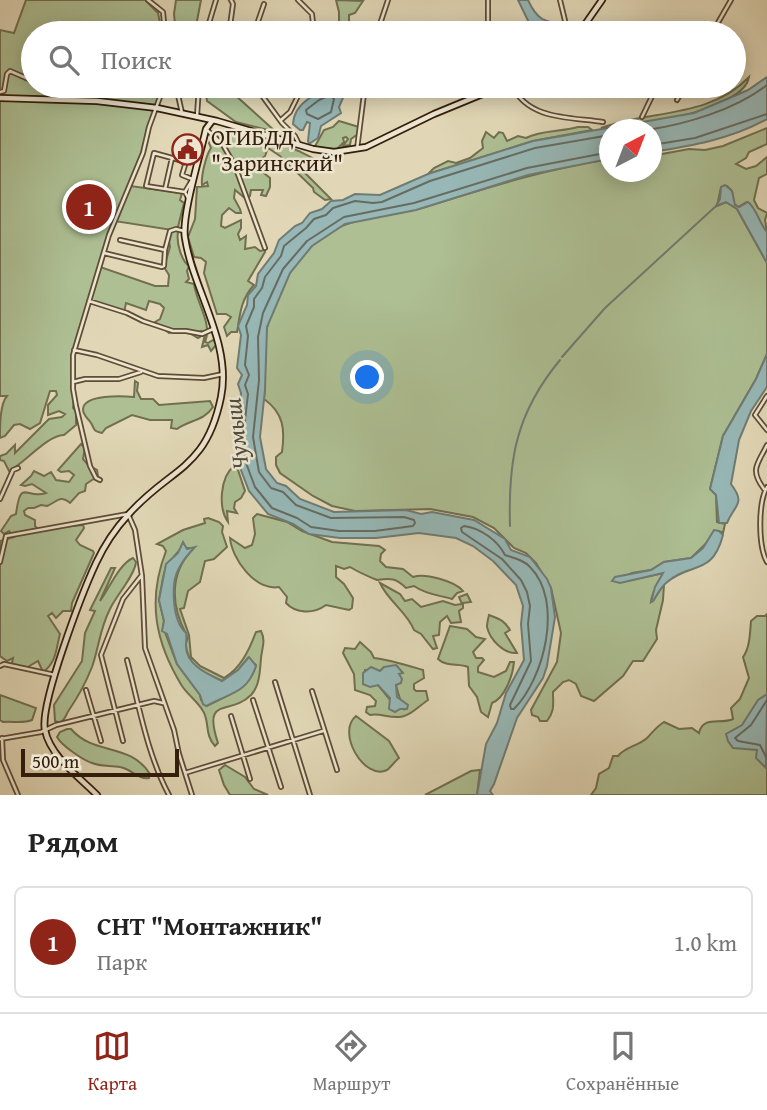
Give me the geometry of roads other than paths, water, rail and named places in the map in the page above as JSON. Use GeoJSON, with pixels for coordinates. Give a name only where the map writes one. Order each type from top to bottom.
{"type":"FeatureCollection","features":[{"type":"Feature","properties":{"kind":"street"},"geometry":{"type":"LineString","coordinates":[[148,0],[163,12],[164,21]]}},
{"type":"Feature","properties":{"kind":"street"},"geometry":{"type":"LineString","coordinates":[[210,21],[216,0]]}},
{"type":"Feature","properties":{"kind":"street"},"geometry":{"type":"LineString","coordinates":[[231,0],[231,21]]}},
{"type":"Feature","properties":{"kind":"street"},"geometry":{"type":"LineString","coordinates":[[298,0],[312,14],[313,21]]}},
{"type":"Feature","properties":{"kind":"street"},"geometry":{"type":"LineString","coordinates":[[381,21],[388,0]]}},
{"type":"Feature","properties":{"kind":"street"},"geometry":{"type":"LineString","coordinates":[[488,0],[488,21]]}},
{"type":"Feature","properties":{"kind":"street"},"geometry":{"type":"LineString","coordinates":[[559,0],[565,21]]}},
{"type":"Feature","properties":{"kind":"street"},"geometry":{"type":"LineString","coordinates":[[587,21],[602,0]]}},
{"type":"Feature","properties":{"kind":"street"},"geometry":{"type":"LineString","coordinates":[[719,21],[731,0]]}},
{"type":"Feature","properties":{"kind":"street"},"geometry":{"type":"LineString","coordinates":[[258,21],[264,4]]}},
{"type":"Feature","properties":{"kind":"street"},"geometry":{"type":"LineString","coordinates":[[0,92],[4,91],[10,71],[21,76]]}},
{"type":"Feature","properties":{"kind":"street"},"geometry":{"type":"LineString","coordinates":[[0,98],[97,101],[157,108],[197,116],[323,151],[358,149],[381,141],[471,98]]}},
{"type":"Feature","properties":{"kind":"street"},"geometry":{"type":"LineString","coordinates":[[100,480],[90,466],[72,383],[74,350],[117,214],[144,153],[149,127],[160,98]]}},
{"type":"Feature","properties":{"kind":"street"},"geometry":{"type":"LineString","coordinates":[[179,98],[182,113]]}},
{"type":"Feature","properties":{"kind":"street"},"geometry":{"type":"LineString","coordinates":[[197,116],[198,98]]}},
{"type":"Feature","properties":{"kind":"street"},"geometry":{"type":"LineString","coordinates":[[265,98],[299,145]]}},
{"type":"Feature","properties":{"kind":"street"},"geometry":{"type":"LineString","coordinates":[[281,120],[297,98]]}},
{"type":"Feature","properties":{"kind":"street"},"geometry":{"type":"LineString","coordinates":[[358,149],[364,98]]}},
{"type":"Feature","properties":{"kind":"street"},"geometry":{"type":"LineString","coordinates":[[519,98],[532,110],[599,121]]}},
{"type":"Feature","properties":{"kind":"street"},"geometry":{"type":"LineString","coordinates":[[642,117],[651,98]]}},
{"type":"Feature","properties":{"kind":"street"},"geometry":{"type":"LineString","coordinates":[[97,795],[53,748],[45,731],[44,711],[95,564],[106,544],[128,514],[198,453],[215,420],[222,393],[222,361],[184,231],[194,176],[206,129],[212,121]]}},
{"type":"Feature","properties":{"kind":"street"},"geometry":{"type":"LineString","coordinates":[[206,129],[223,145],[235,166],[265,248]]}},
{"type":"Feature","properties":{"kind":"street"},"geometry":{"type":"LineString","coordinates":[[184,192],[146,186],[154,153],[183,161],[185,165],[182,175],[194,176]]}},
{"type":"Feature","properties":{"kind":"street"},"geometry":{"type":"LineString","coordinates":[[165,190],[172,158]]}},
{"type":"Feature","properties":{"kind":"street"},"geometry":{"type":"LineString","coordinates":[[184,192],[194,176]]}},
{"type":"Feature","properties":{"kind":"street"},"geometry":{"type":"LineString","coordinates":[[184,192],[190,201]]}},
{"type":"Feature","properties":{"kind":"street"},"geometry":{"type":"LineString","coordinates":[[104,253],[162,267],[171,230],[184,231]]}},
{"type":"Feature","properties":{"kind":"street"},"geometry":{"type":"LineString","coordinates":[[120,240],[165,250]]}},
{"type":"Feature","properties":{"kind":"street"},"geometry":{"type":"LineString","coordinates":[[89,301],[173,331],[202,334],[213,329]]}},
{"type":"Feature","properties":{"kind":"street"},"geometry":{"type":"LineString","coordinates":[[74,350],[158,376],[204,378],[223,374]]}},
{"type":"Feature","properties":{"kind":"street"},"geometry":{"type":"LineString","coordinates":[[72,383],[85,379],[119,379],[141,372]]}},
{"type":"Feature","properties":{"kind":"street"},"geometry":{"type":"LineString","coordinates":[[767,397],[755,415],[767,430]]}},
{"type":"Feature","properties":{"kind":"street"},"geometry":{"type":"LineString","coordinates":[[767,446],[755,469],[756,478],[766,489],[761,536],[762,550],[767,562]]}},
{"type":"Feature","properties":{"kind":"street"},"geometry":{"type":"LineString","coordinates":[[0,499],[13,470],[18,468]]}},
{"type":"Feature","properties":{"kind":"street"},"geometry":{"type":"LineString","coordinates":[[0,538],[128,514]]}},
{"type":"Feature","properties":{"kind":"street"},"geometry":{"type":"LineString","coordinates":[[128,514],[135,530],[142,576],[144,644],[174,730],[192,795]]}},
{"type":"Feature","properties":{"kind":"street"},"geometry":{"type":"LineString","coordinates":[[0,562],[6,536]]}},
{"type":"Feature","properties":{"kind":"street"},"geometry":{"type":"LineString","coordinates":[[123,741],[103,666],[102,651],[119,607],[128,591],[142,576]]}},
{"type":"Feature","properties":{"kind":"street"},"geometry":{"type":"LineString","coordinates":[[0,659],[2,665],[55,675]]}},
{"type":"Feature","properties":{"kind":"street"},"geometry":{"type":"LineString","coordinates":[[127,660],[156,768],[169,795]]}},
{"type":"Feature","properties":{"kind":"street"},"geometry":{"type":"LineString","coordinates":[[275,682],[310,795]]}},
{"type":"Feature","properties":{"kind":"street"},"geometry":{"type":"LineString","coordinates":[[86,690],[101,741]]}},
{"type":"Feature","properties":{"kind":"street"},"geometry":{"type":"LineString","coordinates":[[312,691],[337,770]]}},
{"type":"Feature","properties":{"kind":"street"},"geometry":{"type":"LineString","coordinates":[[154,701],[160,692]]}},
{"type":"Feature","properties":{"kind":"street"},"geometry":{"type":"LineString","coordinates":[[253,700],[281,787]]}},
{"type":"Feature","properties":{"kind":"street"},"geometry":{"type":"LineString","coordinates":[[18,795],[3,760],[1,738],[45,731],[56,725],[154,701],[163,703]]}},
{"type":"Feature","properties":{"kind":"street"},"geometry":{"type":"LineString","coordinates":[[231,716],[250,779]]}},
{"type":"Feature","properties":{"kind":"street"},"geometry":{"type":"LineString","coordinates":[[185,773],[323,731]]}},
{"type":"Feature","properties":{"kind":"water"},"geometry":{"type":"Polygon","coordinates":[[[518,0],[528,0],[535,12],[548,21],[528,21],[518,0]]]}},
{"type":"Feature","properties":{"kind":"water"},"geometry":{"type":"Polygon","coordinates":[[[767,77],[767,119],[725,137],[662,150],[662,119],[660,119],[694,113],[729,98],[746,98],[746,91],[767,77]]]}},
{"type":"Feature","properties":{"kind":"water"},"geometry":{"type":"Polygon","coordinates":[[[343,98],[339,107],[341,113],[321,126],[318,138],[309,144],[310,123],[307,122],[303,130],[293,124],[294,116],[308,99],[343,98]]]}},
{"type":"Feature","properties":{"kind":"water","name":"Чумыш"},"geometry":{"type":"Polygon","coordinates":[[[599,130],[599,161],[528,175],[416,210],[345,224],[312,246],[290,273],[267,327],[260,437],[266,469],[277,483],[286,486],[300,499],[334,512],[406,510],[474,520],[505,539],[511,550],[530,557],[547,579],[555,617],[547,666],[543,678],[517,718],[490,791],[493,795],[477,795],[486,744],[497,723],[506,693],[524,660],[521,624],[523,606],[516,585],[493,561],[473,546],[456,538],[419,533],[376,538],[340,538],[309,534],[268,514],[249,491],[239,465],[235,439],[241,393],[238,384],[242,375],[237,368],[241,335],[238,326],[247,305],[248,295],[256,286],[258,274],[274,253],[279,240],[302,223],[310,213],[322,209],[331,201],[343,200],[355,194],[380,195],[428,174],[533,141],[599,130]]]}},
{"type":"Feature","properties":{"kind":"water"},"geometry":{"type":"Polygon","coordinates":[[[725,185],[732,191],[735,205],[739,207],[748,202],[751,205],[767,232],[767,263],[737,209],[726,202],[716,206],[721,187],[725,185]]]}},
{"type":"Feature","properties":{"kind":"water"},"geometry":{"type":"Polygon","coordinates":[[[767,354],[767,387],[751,411],[739,440],[731,484],[738,496],[738,504],[727,523],[719,523],[716,495],[710,489],[723,436],[756,379],[767,354]]]}},
{"type":"Feature","properties":{"kind":"water"},"geometry":{"type":"Polygon","coordinates":[[[714,530],[723,535],[713,557],[707,563],[675,576],[660,589],[651,602],[663,573],[620,583],[612,581],[615,577],[651,570],[664,562],[691,558],[703,548],[714,530]]]}},
{"type":"Feature","properties":{"kind":"water"},"geometry":{"type":"Polygon","coordinates":[[[183,542],[187,549],[195,547],[178,570],[174,584],[174,602],[178,620],[186,633],[189,658],[198,668],[222,681],[238,670],[249,657],[256,666],[242,688],[206,706],[177,664],[167,634],[162,631],[164,621],[159,600],[166,564],[178,553],[183,542]]]}},
{"type":"Feature","properties":{"kind":"water"},"geometry":{"type":"Polygon","coordinates":[[[396,665],[403,673],[399,674],[401,683],[396,685],[397,697],[408,705],[407,709],[395,712],[389,709],[390,698],[378,685],[370,687],[363,684],[363,673],[371,667],[380,671],[384,667],[396,665]]]}},
{"type":"Feature","properties":{"kind":"water"},"geometry":{"type":"Polygon","coordinates":[[[767,694],[766,768],[756,758],[757,750],[733,748],[726,734],[742,725],[758,700],[767,694]]]}},
{"type":"Feature","properties":{"kind":"waterway"},"geometry":{"type":"LineString","coordinates":[[562,357],[605,308],[716,206]]}},
{"type":"Feature","properties":{"kind":"waterway"},"geometry":{"type":"LineString","coordinates":[[510,526],[513,458],[524,418],[533,399],[560,360]]}},
{"type":"Feature","properties":{"kind":"place","name":"ОГИБДД \"Заринский\""},"geometry":{"type":"Point","coordinates":[188,149]}},
{"type":"Feature","properties":{"kind":"place","name":"СНТ \"Монтажник\""},"geometry":{"type":"Point","coordinates":[89,207]}}]}
